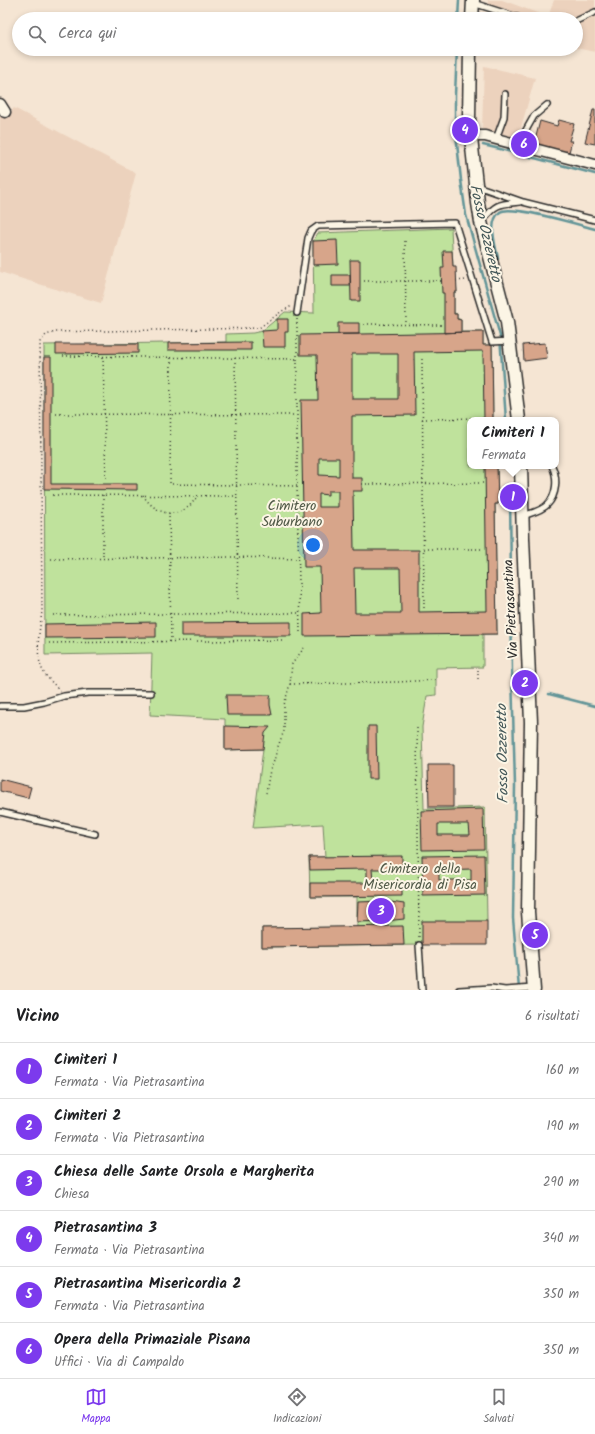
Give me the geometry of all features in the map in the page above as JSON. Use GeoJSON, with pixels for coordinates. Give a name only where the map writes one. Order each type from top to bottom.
{"type":"FeatureCollection","features":[{"type":"Feature","properties":{"kind":"street"},"geometry":{"type":"LineString","coordinates":[[472,12],[473,2]]}},
{"type":"Feature","properties":{"kind":"street"},"geometry":{"type":"LineString","coordinates":[[470,56],[469,105],[476,186],[481,222],[502,297],[519,417]]}},
{"type":"Feature","properties":{"kind":"street"},"geometry":{"type":"LineString","coordinates":[[471,136],[484,136],[595,165]]}},
{"type":"Feature","properties":{"kind":"street","name":"Via Pietrasantina"},"geometry":{"type":"LineString","coordinates":[[521,469],[530,722],[528,912],[531,989]]}},
{"type":"Feature","properties":{"kind":"lane"},"geometry":{"type":"LineString","coordinates":[[473,2],[502,12]]}},
{"type":"Feature","properties":{"kind":"lane"},"geometry":{"type":"LineString","coordinates":[[583,18],[595,12]]}},
{"type":"Feature","properties":{"kind":"lane"},"geometry":{"type":"LineString","coordinates":[[496,139],[504,116],[505,94]]}},
{"type":"Feature","properties":{"kind":"lane"},"geometry":{"type":"LineString","coordinates":[[520,145],[521,139],[534,116],[547,105]]}},
{"type":"Feature","properties":{"kind":"lane"},"geometry":{"type":"LineString","coordinates":[[476,186],[523,202],[595,220]]}},
{"type":"Feature","properties":{"kind":"lane"},"geometry":{"type":"LineString","coordinates":[[481,222],[489,211],[500,204],[523,202]]}},
{"type":"Feature","properties":{"kind":"lane"},"geometry":{"type":"LineString","coordinates":[[297,313],[297,303],[308,238],[311,231],[318,226],[455,223],[492,342],[508,341]]}},
{"type":"Feature","properties":{"kind":"lane"},"geometry":{"type":"LineString","coordinates":[[522,516],[541,509],[553,496],[556,483],[554,469]]}},
{"type":"Feature","properties":{"kind":"lane"},"geometry":{"type":"LineString","coordinates":[[0,706],[24,706],[64,696],[88,693],[151,693]]}},
{"type":"Feature","properties":{"kind":"lane"},"geometry":{"type":"LineString","coordinates":[[0,812],[95,834]]}},
{"type":"Feature","properties":{"kind":"lane"},"geometry":{"type":"LineString","coordinates":[[419,945],[422,990]]}},
{"type":"Feature","properties":{"kind":"lane"},"geometry":{"type":"LineString","coordinates":[[459,990],[491,988],[506,990],[531,989]]}},
{"type":"Feature","properties":{"kind":"path"},"geometry":{"type":"LineString","coordinates":[[405,241],[406,324]]}},
{"type":"Feature","properties":{"kind":"path"},"geometry":{"type":"LineString","coordinates":[[364,282],[442,280]]}},
{"type":"Feature","properties":{"kind":"path"},"geometry":{"type":"LineString","coordinates":[[64,696],[44,672],[39,661],[42,611],[40,342],[46,335],[56,332],[259,328],[282,311],[297,303]]}},
{"type":"Feature","properties":{"kind":"path"},"geometry":{"type":"LineString","coordinates":[[297,313],[296,486],[300,632]]}},
{"type":"Feature","properties":{"kind":"path"},"geometry":{"type":"LineString","coordinates":[[364,324],[441,325]]}},
{"type":"Feature","properties":{"kind":"path"},"geometry":{"type":"LineString","coordinates":[[63,356],[297,359]]}},
{"type":"Feature","properties":{"kind":"path"},"geometry":{"type":"LineString","coordinates":[[103,357],[106,480]]}},
{"type":"Feature","properties":{"kind":"path"},"geometry":{"type":"LineString","coordinates":[[170,358],[170,484],[296,486]]}},
{"type":"Feature","properties":{"kind":"path"},"geometry":{"type":"LineString","coordinates":[[235,358],[238,601]]}},
{"type":"Feature","properties":{"kind":"path"},"geometry":{"type":"LineString","coordinates":[[422,358],[424,608]]}},
{"type":"Feature","properties":{"kind":"path"},"geometry":{"type":"LineString","coordinates":[[56,414],[296,415]]}},
{"type":"Feature","properties":{"kind":"path"},"geometry":{"type":"LineString","coordinates":[[422,419],[467,418]]}},
{"type":"Feature","properties":{"kind":"path"},"geometry":{"type":"LineString","coordinates":[[362,484],[485,483]]}},
{"type":"Feature","properties":{"kind":"path"},"geometry":{"type":"LineString","coordinates":[[53,495],[237,496]]}},
{"type":"Feature","properties":{"kind":"path"},"geometry":{"type":"LineString","coordinates":[[103,495],[103,558]]}},
{"type":"Feature","properties":{"kind":"path"},"geometry":{"type":"LineString","coordinates":[[143,495],[158,511],[169,513],[180,512],[188,508],[198,495]]}},
{"type":"Feature","properties":{"kind":"path"},"geometry":{"type":"LineString","coordinates":[[169,513],[171,641]]}},
{"type":"Feature","properties":{"kind":"path"},"geometry":{"type":"LineString","coordinates":[[424,549],[484,549]]}},
{"type":"Feature","properties":{"kind":"path"},"geometry":{"type":"LineString","coordinates":[[51,559],[238,557],[298,559]]}},
{"type":"Feature","properties":{"kind":"path"},"geometry":{"type":"LineString","coordinates":[[53,615],[299,613]]}},
{"type":"Feature","properties":{"kind":"path"},"geometry":{"type":"LineString","coordinates":[[49,643],[282,640]]}},
{"type":"Feature","properties":{"kind":"path"},"geometry":{"type":"LineString","coordinates":[[266,793],[270,770],[284,730],[284,705],[290,684],[292,664],[304,648]]}},
{"type":"Feature","properties":{"kind":"path"},"geometry":{"type":"LineString","coordinates":[[478,667],[478,679]]}},
{"type":"Feature","properties":{"kind":"path"},"geometry":{"type":"LineString","coordinates":[[290,684],[435,680]]}},
{"type":"Feature","properties":{"kind":"path"},"geometry":{"type":"LineString","coordinates":[[417,728],[419,945]]}},
{"type":"Feature","properties":{"kind":"shaded area"},"geometry":{"type":"Polygon","coordinates":[[[488,0],[502,0],[534,12],[489,12],[488,0]]]}},
{"type":"Feature","properties":{"kind":"shaded area"},"geometry":{"type":"Polygon","coordinates":[[[554,0],[595,0],[595,52],[583,49],[583,12],[550,12],[554,0]]]}},
{"type":"Feature","properties":{"kind":"shaded area"},"geometry":{"type":"Polygon","coordinates":[[[484,66],[535,78],[518,138],[482,129],[484,66]]]}},
{"type":"Feature","properties":{"kind":"shaded area"},"geometry":{"type":"Polygon","coordinates":[[[14,108],[136,173],[101,303],[0,272],[0,111],[9,114],[14,108]]]}},
{"type":"Feature","properties":{"kind":"green space","name":"Cimitero Suburbano"},"geometry":{"type":"Polygon","coordinates":[[[451,228],[453,267],[457,292],[454,292],[454,313],[457,314],[457,318],[461,320],[461,332],[483,332],[483,345],[492,345],[493,417],[467,417],[467,469],[497,469],[498,504],[495,504],[497,634],[483,634],[483,667],[436,668],[436,695],[427,696],[422,727],[424,809],[485,807],[487,921],[422,945],[262,947],[262,928],[357,927],[357,897],[310,897],[309,857],[325,857],[323,824],[253,828],[263,749],[225,750],[225,719],[150,715],[152,653],[45,655],[44,345],[226,342],[226,334],[253,333],[262,331],[285,312],[314,313],[313,241],[318,233],[451,228]]]}},
{"type":"Feature","properties":{"kind":"building"},"geometry":{"type":"Polygon","coordinates":[[[593,110],[595,110],[595,144],[585,142],[593,110]]]}},
{"type":"Feature","properties":{"kind":"building"},"geometry":{"type":"Polygon","coordinates":[[[559,120],[574,124],[569,141],[572,141],[569,152],[566,151],[566,153],[534,144],[540,121],[557,126],[559,120]]]}},
{"type":"Feature","properties":{"kind":"building"},"geometry":{"type":"Polygon","coordinates":[[[337,240],[338,264],[313,265],[313,241],[337,240]]]}},
{"type":"Feature","properties":{"kind":"building"},"geometry":{"type":"Polygon","coordinates":[[[443,251],[452,251],[453,267],[456,267],[457,292],[454,292],[454,314],[457,314],[457,319],[461,320],[461,332],[444,333],[444,293],[442,293],[441,268],[444,268],[443,251]]]}},
{"type":"Feature","properties":{"kind":"building"},"geometry":{"type":"Polygon","coordinates":[[[350,260],[360,260],[360,301],[351,301],[350,260]]]}},
{"type":"Feature","properties":{"kind":"building"},"geometry":{"type":"Polygon","coordinates":[[[332,275],[350,275],[350,286],[332,286],[332,275]]]}},
{"type":"Feature","properties":{"kind":"building"},"geometry":{"type":"Polygon","coordinates":[[[277,319],[288,319],[288,332],[285,332],[285,347],[263,347],[262,331],[277,330],[277,319]]]}},
{"type":"Feature","properties":{"kind":"building"},"geometry":{"type":"Polygon","coordinates":[[[338,323],[359,323],[359,334],[338,334],[338,323]]]}},
{"type":"Feature","properties":{"kind":"building"},"geometry":{"type":"Polygon","coordinates":[[[483,332],[483,345],[492,345],[493,417],[484,417],[483,351],[414,352],[415,415],[352,416],[352,478],[362,478],[362,491],[353,491],[354,550],[419,550],[419,612],[487,611],[485,469],[497,469],[498,504],[495,504],[497,634],[304,636],[304,614],[321,613],[320,567],[304,567],[301,400],[318,400],[317,355],[300,355],[300,335],[483,332]],[[352,354],[352,399],[398,399],[398,354],[352,354]],[[319,458],[319,475],[339,476],[339,458],[319,458]],[[328,491],[328,495],[319,494],[319,507],[338,507],[338,491],[328,491]],[[354,568],[355,613],[401,613],[400,568],[354,568]]]}},
{"type":"Feature","properties":{"kind":"building"},"geometry":{"type":"Polygon","coordinates":[[[251,342],[251,350],[168,350],[168,343],[251,342]]]}},
{"type":"Feature","properties":{"kind":"building"},"geometry":{"type":"Polygon","coordinates":[[[545,343],[547,358],[524,361],[523,345],[545,343]]]}},
{"type":"Feature","properties":{"kind":"building"},"geometry":{"type":"Polygon","coordinates":[[[56,344],[138,344],[138,353],[56,354],[56,344]]]}},
{"type":"Feature","properties":{"kind":"building"},"geometry":{"type":"Polygon","coordinates":[[[44,357],[51,357],[51,484],[137,484],[137,490],[44,489],[44,357]]]}},
{"type":"Feature","properties":{"kind":"building"},"geometry":{"type":"Polygon","coordinates":[[[156,622],[156,637],[45,638],[45,624],[156,622]]]}},
{"type":"Feature","properties":{"kind":"building"},"geometry":{"type":"Polygon","coordinates":[[[291,622],[291,636],[181,636],[181,623],[291,622]]]}},
{"type":"Feature","properties":{"kind":"building"},"geometry":{"type":"Polygon","coordinates":[[[226,695],[271,695],[270,705],[272,715],[227,715],[226,695]]]}},
{"type":"Feature","properties":{"kind":"building"},"geometry":{"type":"Polygon","coordinates":[[[225,726],[270,727],[265,733],[263,749],[225,750],[225,726]]]}},
{"type":"Feature","properties":{"kind":"building"},"geometry":{"type":"Polygon","coordinates":[[[368,726],[376,726],[377,779],[368,779],[368,726]]]}},
{"type":"Feature","properties":{"kind":"building"},"geometry":{"type":"Polygon","coordinates":[[[428,765],[453,765],[453,807],[429,807],[428,765]]]}},
{"type":"Feature","properties":{"kind":"building"},"geometry":{"type":"Polygon","coordinates":[[[0,779],[31,787],[28,798],[0,791],[0,779]]]}},
{"type":"Feature","properties":{"kind":"building"},"geometry":{"type":"Polygon","coordinates":[[[483,809],[484,849],[422,850],[421,811],[483,809]],[[438,824],[438,835],[470,835],[469,824],[438,824]]]}},
{"type":"Feature","properties":{"kind":"building"},"geometry":{"type":"Polygon","coordinates":[[[484,855],[485,895],[423,896],[422,856],[484,855]],[[471,869],[439,870],[439,880],[471,880],[471,869]]]}},
{"type":"Feature","properties":{"kind":"building"},"geometry":{"type":"Polygon","coordinates":[[[402,856],[402,869],[372,869],[373,882],[402,882],[402,896],[310,897],[310,883],[367,883],[367,869],[310,870],[309,857],[402,856]]]}},
{"type":"Feature","properties":{"kind":"building"},"geometry":{"type":"Polygon","coordinates":[[[384,901],[404,904],[404,919],[357,922],[358,902],[384,901]]]}},
{"type":"Feature","properties":{"kind":"building"},"geometry":{"type":"Polygon","coordinates":[[[422,921],[487,921],[487,945],[422,945],[422,921]]]}},
{"type":"Feature","properties":{"kind":"building"},"geometry":{"type":"Polygon","coordinates":[[[403,926],[404,945],[262,947],[262,928],[403,926]]]}},
{"type":"Feature","properties":{"kind":"waterway","name":"Fosso Ozzeretto"},"geometry":{"type":"LineString","coordinates":[[458,12],[459,0]]}},
{"type":"Feature","properties":{"kind":"waterway","name":"Fosso Ozzeretto"},"geometry":{"type":"LineString","coordinates":[[457,56],[455,125],[461,180],[466,215],[500,336],[506,417]]}},
{"type":"Feature","properties":{"kind":"waterway"},"geometry":{"type":"LineString","coordinates":[[483,145],[595,174]]}},
{"type":"Feature","properties":{"kind":"waterway"},"geometry":{"type":"LineString","coordinates":[[498,259],[493,228],[496,216],[500,212],[506,210],[530,213],[595,229]]}},
{"type":"Feature","properties":{"kind":"waterway","name":"Fosso Ozzeretto"},"geometry":{"type":"LineString","coordinates":[[510,494],[515,786],[513,918],[519,989]]}},
{"type":"Feature","properties":{"kind":"waterway"},"geometry":{"type":"LineString","coordinates":[[549,694],[595,706]]}},
{"type":"Feature","properties":{"kind":"place","name":"Pietrasantina 3"},"geometry":{"type":"Point","coordinates":[465,130]}},
{"type":"Feature","properties":{"kind":"place","name":"Opera della Primaziale Pisana"},"geometry":{"type":"Point","coordinates":[524,144]}},
{"type":"Feature","properties":{"kind":"place","name":"Cimiteri 1"},"geometry":{"type":"Point","coordinates":[513,497]}},
{"type":"Feature","properties":{"kind":"place","name":"Cimiteri 2"},"geometry":{"type":"Point","coordinates":[525,683]}},
{"type":"Feature","properties":{"kind":"place","name":"Chiesa delle Sante Orsola e Margherita"},"geometry":{"type":"Point","coordinates":[381,911]}},
{"type":"Feature","properties":{"kind":"place","name":"Pietrasantina Misericordia 2"},"geometry":{"type":"Point","coordinates":[535,935]}},
{"type":"Feature","properties":{"kind":"park label","name":"Cimitero della Misericordia di Pisa"},"geometry":{"type":"Point","coordinates":[420,878]}}]}
